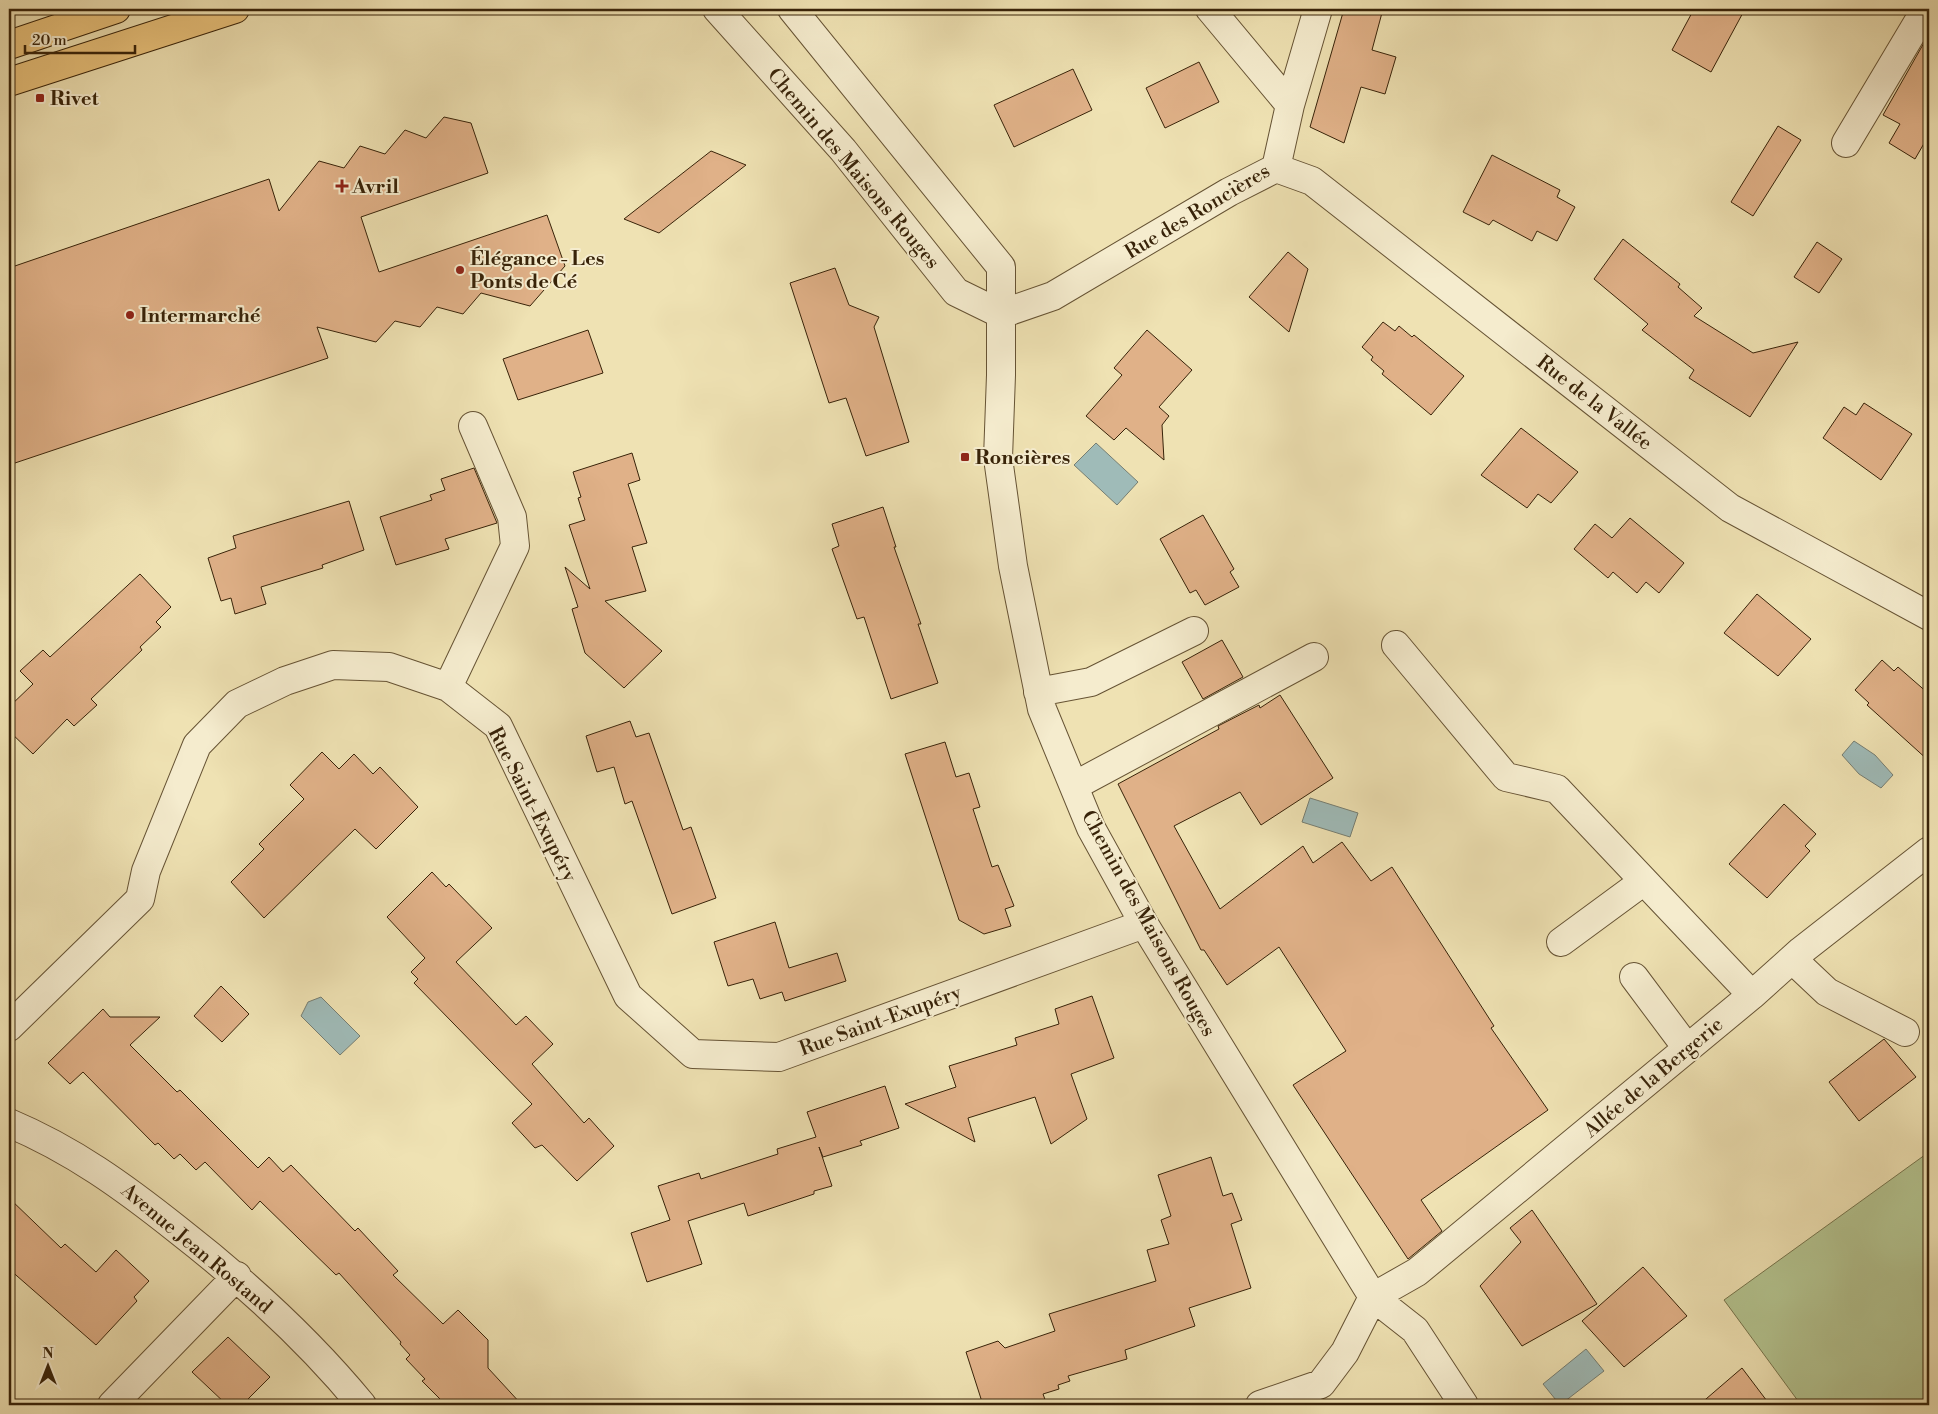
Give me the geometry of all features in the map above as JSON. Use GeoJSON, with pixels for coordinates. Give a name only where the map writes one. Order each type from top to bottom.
{"type":"FeatureCollection","features":[{"type":"Feature","properties":{"kind":"main road"},"geometry":{"type":"LineString","coordinates":[[9,45],[116,9]]}},
{"type":"Feature","properties":{"kind":"main road"},"geometry":{"type":"LineString","coordinates":[[9,82],[235,9]]}},
{"type":"Feature","properties":{"kind":"street","name":"Chemin des Maisons Rouges"},"geometry":{"type":"LineString","coordinates":[[717,9],[843,150],[956,292],[1000,314]]}},
{"type":"Feature","properties":{"kind":"street","name":"Chemin des Maisons Rouges"},"geometry":{"type":"LineString","coordinates":[[792,9],[1001,267],[1001,375],[998,458],[1013,566],[1042,709],[1091,828],[1144,924],[1373,1297],[1415,1330],[1464,1405]]}},
{"type":"Feature","properties":{"kind":"street"},"geometry":{"type":"LineString","coordinates":[[1210,9],[1290,106]]}},
{"type":"Feature","properties":{"kind":"street","name":"Rue des Roncières"},"geometry":{"type":"LineString","coordinates":[[1000,314],[1053,296],[1230,192],[1276,168],[1290,106],[1318,9]]}},
{"type":"Feature","properties":{"kind":"street"},"geometry":{"type":"LineString","coordinates":[[1846,143],[1926,9]]}},
{"type":"Feature","properties":{"kind":"street","name":"Rue de la Vallée"},"geometry":{"type":"LineString","coordinates":[[1276,168],[1312,181],[1730,508],[1929,616]]}},
{"type":"Feature","properties":{"kind":"street"},"geometry":{"type":"LineString","coordinates":[[448,687],[515,546],[512,517],[473,426]]}},
{"type":"Feature","properties":{"kind":"street"},"geometry":{"type":"LineString","coordinates":[[1038,692],[1090,682],[1194,631]]}},
{"type":"Feature","properties":{"kind":"street"},"geometry":{"type":"LineString","coordinates":[[1396,645],[1506,777],[1557,790],[1752,995]]}},
{"type":"Feature","properties":{"kind":"street"},"geometry":{"type":"LineString","coordinates":[[1074,786],[1314,657]]}},
{"type":"Feature","properties":{"kind":"street","name":"Rue Saint-Exupéry"},"geometry":{"type":"LineString","coordinates":[[9,1027],[140,900],[146,871],[197,745],[237,704],[285,681],[333,665],[389,667],[448,687],[498,726],[628,996],[693,1054],[780,1057],[1144,924]]}},
{"type":"Feature","properties":{"kind":"street","name":"Allée de la Bergerie"},"geometry":{"type":"LineString","coordinates":[[1373,1297],[1417,1272],[1752,995],[1792,959],[1929,851]]}},
{"type":"Feature","properties":{"kind":"street"},"geometry":{"type":"LineString","coordinates":[[1561,942],[1644,880]]}},
{"type":"Feature","properties":{"kind":"street"},"geometry":{"type":"LineString","coordinates":[[1792,959],[1827,992],[1905,1032]]}},
{"type":"Feature","properties":{"kind":"street"},"geometry":{"type":"LineString","coordinates":[[1634,977],[1687,1048]]}},
{"type":"Feature","properties":{"kind":"street","name":"Avenue Jean Rostand"},"geometry":{"type":"LineString","coordinates":[[9,1123],[67,1152],[118,1182],[237,1276],[326,1362],[362,1405]]}},
{"type":"Feature","properties":{"kind":"street"},"geometry":{"type":"LineString","coordinates":[[112,1405],[237,1276]]}},
{"type":"Feature","properties":{"kind":"street"},"geometry":{"type":"LineString","coordinates":[[1260,1405],[1321,1384],[1345,1352],[1373,1297]]}},
{"type":"Feature","properties":{"kind":"green space"},"geometry":{"type":"Polygon","coordinates":[[[1929,1152],[1929,1405],[1801,1405],[1724,1300],[1929,1152]]]}},
{"type":"Feature","properties":{"kind":"water"},"geometry":{"type":"Polygon","coordinates":[[[1096,443],[1138,482],[1117,505],[1074,465],[1096,443]]]}},
{"type":"Feature","properties":{"kind":"water"},"geometry":{"type":"Polygon","coordinates":[[[1854,741],[1875,755],[1893,775],[1881,788],[1859,774],[1842,755],[1854,741]]]}},
{"type":"Feature","properties":{"kind":"water"},"geometry":{"type":"Polygon","coordinates":[[[1310,798],[1358,813],[1350,837],[1302,822],[1310,798]]]}},
{"type":"Feature","properties":{"kind":"water"},"geometry":{"type":"Polygon","coordinates":[[[321,997],[360,1036],[340,1055],[301,1016],[308,1002],[321,997]]]}},
{"type":"Feature","properties":{"kind":"water"},"geometry":{"type":"Polygon","coordinates":[[[1586,1349],[1604,1371],[1560,1405],[1543,1384],[1586,1349]]]}},
{"type":"Feature","properties":{"kind":"building"},"geometry":{"type":"Polygon","coordinates":[[[1344,9],[1383,9],[1372,50],[1396,57],[1385,94],[1361,87],[1344,143],[1310,127],[1344,9]]]}},
{"type":"Feature","properties":{"kind":"building"},"geometry":{"type":"Polygon","coordinates":[[[1694,9],[1745,9],[1711,72],[1672,50],[1694,9]]]}},
{"type":"Feature","properties":{"kind":"building"},"geometry":{"type":"Polygon","coordinates":[[[1929,34],[1929,142],[1926,140],[1915,159],[1889,143],[1900,124],[1883,115],[1929,34]]]}},
{"type":"Feature","properties":{"kind":"building"},"geometry":{"type":"Polygon","coordinates":[[[1199,62],[1219,102],[1165,128],[1146,88],[1199,62]]]}},
{"type":"Feature","properties":{"kind":"building"},"geometry":{"type":"Polygon","coordinates":[[[1073,69],[1092,110],[1014,147],[994,105],[1073,69]]]}},
{"type":"Feature","properties":{"kind":"building"},"geometry":{"type":"Polygon","coordinates":[[[444,117],[471,123],[488,173],[361,217],[379,272],[547,215],[565,266],[530,306],[481,293],[463,314],[437,307],[420,327],[395,321],[376,342],[317,327],[328,358],[9,465],[9,268],[269,179],[279,211],[319,161],[344,168],[360,146],[385,154],[405,130],[426,138],[444,117]]]}},
{"type":"Feature","properties":{"kind":"building"},"geometry":{"type":"Polygon","coordinates":[[[1778,126],[1801,140],[1753,216],[1731,202],[1778,126]]]}},
{"type":"Feature","properties":{"kind":"building"},"geometry":{"type":"Polygon","coordinates":[[[711,151],[746,165],[659,233],[624,219],[711,151]]]}},
{"type":"Feature","properties":{"kind":"building"},"geometry":{"type":"Polygon","coordinates":[[[1492,155],[1560,190],[1557,197],[1575,207],[1557,241],[1537,231],[1532,241],[1493,220],[1489,225],[1463,212],[1492,155]]]}},
{"type":"Feature","properties":{"kind":"building"},"geometry":{"type":"Polygon","coordinates":[[[1623,239],[1680,284],[1678,287],[1702,308],[1694,316],[1753,353],[1798,342],[1750,417],[1689,378],[1694,370],[1642,330],[1648,324],[1594,279],[1623,239]]]}},
{"type":"Feature","properties":{"kind":"building"},"geometry":{"type":"Polygon","coordinates":[[[1817,242],[1842,259],[1819,293],[1794,277],[1817,242]]]}},
{"type":"Feature","properties":{"kind":"building"},"geometry":{"type":"Polygon","coordinates":[[[1288,252],[1308,269],[1289,332],[1249,297],[1288,252]]]}},
{"type":"Feature","properties":{"kind":"building"},"geometry":{"type":"Polygon","coordinates":[[[835,268],[849,305],[879,317],[874,327],[909,442],[866,456],[846,398],[829,403],[790,283],[835,268]]]}},
{"type":"Feature","properties":{"kind":"building"},"geometry":{"type":"Polygon","coordinates":[[[1383,322],[1395,331],[1399,326],[1412,337],[1414,335],[1464,376],[1431,415],[1382,374],[1384,371],[1371,360],[1373,357],[1362,347],[1383,322]]]}},
{"type":"Feature","properties":{"kind":"building"},"geometry":{"type":"Polygon","coordinates":[[[588,330],[603,373],[518,400],[503,359],[588,330]]]}},
{"type":"Feature","properties":{"kind":"building"},"geometry":{"type":"Polygon","coordinates":[[[1147,330],[1192,370],[1159,407],[1169,416],[1162,425],[1164,460],[1126,428],[1114,440],[1086,416],[1122,375],[1114,368],[1147,330]]]}},
{"type":"Feature","properties":{"kind":"building"},"geometry":{"type":"Polygon","coordinates":[[[1864,403],[1912,434],[1881,480],[1823,438],[1844,407],[1856,415],[1864,403]]]}},
{"type":"Feature","properties":{"kind":"building"},"geometry":{"type":"Polygon","coordinates":[[[1521,428],[1578,472],[1551,503],[1538,494],[1527,508],[1481,475],[1521,428]]]}},
{"type":"Feature","properties":{"kind":"building"},"geometry":{"type":"Polygon","coordinates":[[[632,453],[640,480],[628,484],[647,543],[632,547],[646,591],[605,601],[662,651],[624,688],[585,653],[572,609],[578,607],[565,567],[590,589],[569,525],[585,520],[578,498],[581,497],[573,472],[632,453]]]}},
{"type":"Feature","properties":{"kind":"building"},"geometry":{"type":"Polygon","coordinates":[[[474,468],[497,523],[445,539],[449,549],[396,565],[380,517],[432,500],[430,495],[445,490],[441,479],[474,468]]]}},
{"type":"Feature","properties":{"kind":"building"},"geometry":{"type":"Polygon","coordinates":[[[349,501],[364,550],[322,565],[323,568],[261,587],[266,604],[235,614],[231,598],[221,601],[208,558],[236,548],[233,536],[349,501]]]}},
{"type":"Feature","properties":{"kind":"building"},"geometry":{"type":"Polygon","coordinates":[[[883,507],[938,683],[891,699],[864,617],[857,619],[832,549],[839,546],[832,524],[883,507]]]}},
{"type":"Feature","properties":{"kind":"building"},"geometry":{"type":"Polygon","coordinates":[[[1203,515],[1234,569],[1230,572],[1239,587],[1205,605],[1196,590],[1190,593],[1160,539],[1203,515]]]}},
{"type":"Feature","properties":{"kind":"building"},"geometry":{"type":"Polygon","coordinates":[[[1630,518],[1684,563],[1659,593],[1646,582],[1637,593],[1613,572],[1608,578],[1574,549],[1595,524],[1612,538],[1630,518]]]}},
{"type":"Feature","properties":{"kind":"building"},"geometry":{"type":"Polygon","coordinates":[[[140,574],[171,607],[156,622],[161,627],[140,647],[142,650],[91,699],[97,705],[74,726],[67,719],[33,754],[9,731],[9,707],[33,684],[20,671],[43,650],[50,657],[140,574]]]}},
{"type":"Feature","properties":{"kind":"building"},"geometry":{"type":"Polygon","coordinates":[[[1757,594],[1811,639],[1778,676],[1724,633],[1757,594]]]}},
{"type":"Feature","properties":{"kind":"building"},"geometry":{"type":"Polygon","coordinates":[[[1222,640],[1243,677],[1203,699],[1182,662],[1222,640]]]}},
{"type":"Feature","properties":{"kind":"building"},"geometry":{"type":"Polygon","coordinates":[[[1882,660],[1894,671],[1898,667],[1929,694],[1929,761],[1867,705],[1869,703],[1855,690],[1882,660]]]}},
{"type":"Feature","properties":{"kind":"building"},"geometry":{"type":"Polygon","coordinates":[[[1280,695],[1333,778],[1261,825],[1240,792],[1174,826],[1220,909],[1303,846],[1313,863],[1342,842],[1371,881],[1392,867],[1494,1026],[1491,1028],[1548,1110],[1421,1200],[1442,1231],[1408,1259],[1293,1085],[1346,1051],[1279,947],[1227,985],[1204,950],[1201,950],[1118,784],[1219,729],[1218,726],[1259,705],[1260,708],[1280,695]]]}},
{"type":"Feature","properties":{"kind":"building"},"geometry":{"type":"Polygon","coordinates":[[[630,721],[636,737],[649,733],[683,830],[691,827],[716,898],[672,914],[632,801],[625,804],[614,767],[597,772],[586,736],[630,721]]]}},
{"type":"Feature","properties":{"kind":"building"},"geometry":{"type":"Polygon","coordinates":[[[945,742],[956,777],[969,773],[980,807],[973,809],[992,867],[998,865],[1014,906],[1005,909],[1011,926],[984,934],[959,920],[905,754],[945,742]]]}},
{"type":"Feature","properties":{"kind":"building"},"geometry":{"type":"Polygon","coordinates":[[[322,752],[339,769],[354,754],[373,774],[380,767],[418,807],[376,849],[355,829],[264,918],[231,882],[264,849],[259,844],[304,799],[290,785],[322,752]]]}},
{"type":"Feature","properties":{"kind":"building"},"geometry":{"type":"Polygon","coordinates":[[[1784,804],[1816,834],[1805,846],[1810,851],[1767,898],[1729,864],[1784,804]]]}},
{"type":"Feature","properties":{"kind":"building"},"geometry":{"type":"Polygon","coordinates":[[[432,872],[446,887],[449,884],[492,928],[456,962],[516,1025],[526,1016],[553,1044],[532,1064],[584,1123],[589,1118],[614,1146],[577,1181],[542,1145],[535,1148],[512,1123],[532,1104],[414,983],[418,979],[411,972],[425,958],[387,917],[432,872]]]}},
{"type":"Feature","properties":{"kind":"building"},"geometry":{"type":"Polygon","coordinates":[[[775,922],[789,968],[837,953],[846,981],[785,1001],[782,992],[760,999],[753,979],[728,986],[714,942],[775,922]]]}},
{"type":"Feature","properties":{"kind":"building"},"geometry":{"type":"Polygon","coordinates":[[[221,986],[249,1014],[222,1042],[194,1016],[221,986]]]}},
{"type":"Feature","properties":{"kind":"building"},"geometry":{"type":"Polygon","coordinates":[[[1092,996],[1114,1058],[1071,1074],[1087,1119],[1051,1144],[1035,1097],[968,1118],[975,1142],[905,1104],[956,1087],[949,1066],[1017,1045],[1015,1038],[1059,1024],[1055,1009],[1092,996]]]}},
{"type":"Feature","properties":{"kind":"building"},"geometry":{"type":"Polygon","coordinates":[[[103,1009],[110,1017],[160,1017],[130,1045],[177,1092],[180,1090],[258,1168],[269,1157],[283,1172],[291,1165],[355,1231],[358,1228],[398,1271],[393,1275],[443,1324],[458,1310],[488,1340],[488,1368],[522,1405],[446,1405],[422,1381],[425,1379],[406,1359],[410,1355],[400,1344],[401,1342],[339,1273],[336,1275],[260,1201],[252,1210],[205,1162],[196,1170],[180,1154],[174,1159],[158,1143],[155,1145],[83,1072],[70,1084],[48,1063],[103,1009]]]}},
{"type":"Feature","properties":{"kind":"building"},"geometry":{"type":"Polygon","coordinates":[[[1884,1039],[1916,1077],[1859,1121],[1829,1082],[1884,1039]]]}},
{"type":"Feature","properties":{"kind":"building"},"geometry":{"type":"Polygon","coordinates":[[[885,1086],[899,1128],[860,1141],[862,1145],[823,1157],[819,1147],[832,1186],[748,1216],[744,1203],[688,1221],[702,1264],[647,1282],[631,1233],[670,1220],[658,1186],[699,1173],[701,1179],[778,1154],[777,1149],[816,1137],[807,1112],[885,1086]]]}},
{"type":"Feature","properties":{"kind":"building"},"geometry":{"type":"Polygon","coordinates":[[[1211,1157],[1223,1196],[1232,1193],[1242,1220],[1231,1224],[1251,1288],[1189,1308],[1195,1326],[1125,1350],[1127,1359],[1068,1376],[1070,1381],[1058,1385],[1059,1389],[1043,1394],[1047,1405],[983,1405],[966,1352],[998,1341],[1005,1348],[1055,1331],[1049,1314],[1156,1281],[1147,1250],[1169,1244],[1161,1220],[1171,1216],[1158,1175],[1211,1157]]]}},
{"type":"Feature","properties":{"kind":"building"},"geometry":{"type":"Polygon","coordinates":[[[9,1198],[61,1248],[65,1244],[96,1272],[116,1250],[149,1281],[134,1297],[137,1301],[96,1345],[9,1269],[9,1198]]]}},
{"type":"Feature","properties":{"kind":"building"},"geometry":{"type":"Polygon","coordinates":[[[1532,1210],[1597,1304],[1522,1346],[1480,1286],[1521,1242],[1510,1228],[1532,1210]]]}},
{"type":"Feature","properties":{"kind":"building"},"geometry":{"type":"Polygon","coordinates":[[[1643,1267],[1687,1316],[1624,1367],[1582,1321],[1643,1267]]]}},
{"type":"Feature","properties":{"kind":"building"},"geometry":{"type":"Polygon","coordinates":[[[228,1337],[270,1377],[242,1405],[227,1405],[192,1372],[228,1337]]]}},
{"type":"Feature","properties":{"kind":"building"},"geometry":{"type":"Polygon","coordinates":[[[1742,1368],[1770,1405],[1699,1405],[1742,1368]]]}},
{"type":"Feature","properties":{"kind":"place","name":"Rivet"},"geometry":{"type":"Point","coordinates":[40,98]}},
{"type":"Feature","properties":{"kind":"place","name":"Avril"},"geometry":{"type":"Point","coordinates":[342,186]}},
{"type":"Feature","properties":{"kind":"place","name":"Élégance - Les Ponts de Cé"},"geometry":{"type":"Point","coordinates":[460,270]}},
{"type":"Feature","properties":{"kind":"place","name":"Intermarché"},"geometry":{"type":"Point","coordinates":[130,315]}},
{"type":"Feature","properties":{"kind":"place","name":"Roncières"},"geometry":{"type":"Point","coordinates":[965,457]}}]}
